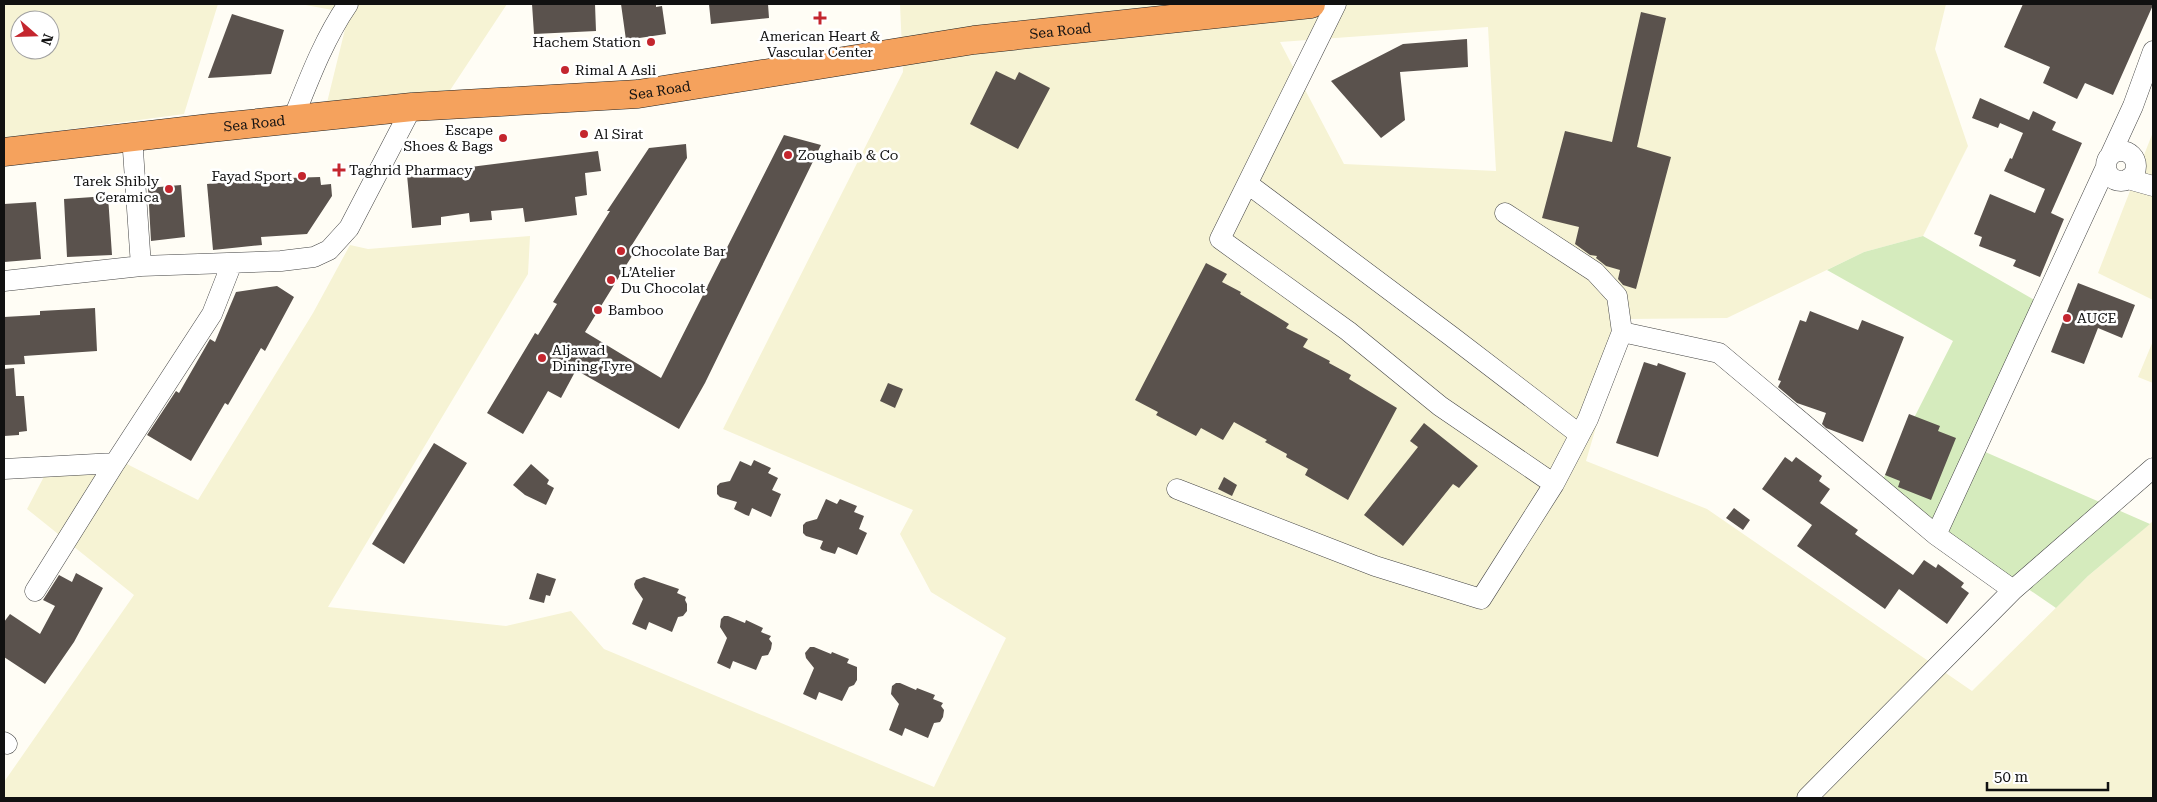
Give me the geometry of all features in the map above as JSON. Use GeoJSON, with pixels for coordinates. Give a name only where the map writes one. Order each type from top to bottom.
{"type":"FeatureCollection","features":[{"type":"Feature","properties":{"kind":"highway","name":"Sea Road"},"geometry":{"type":"LineString","coordinates":[[4,152],[132,136],[412,107],[638,94],[703,82],[974,40],[1312,4]]}},
{"type":"Feature","properties":{"kind":"street"},"geometry":{"type":"LineString","coordinates":[[293,119],[320,54],[334,25],[348,4]]}},
{"type":"Feature","properties":{"kind":"street"},"geometry":{"type":"LineString","coordinates":[[1336,4],[1220,239],[1348,331],[1440,406],[1554,484]]}},
{"type":"Feature","properties":{"kind":"street"},"geometry":{"type":"LineString","coordinates":[[1936,535],[2108,162],[2133,106],[2153,50]]}},
{"type":"Feature","properties":{"kind":"street"},"geometry":{"type":"LineString","coordinates":[[2133,106],[2134,171]]}},
{"type":"Feature","properties":{"kind":"street"},"geometry":{"type":"LineString","coordinates":[[4,281],[141,266],[281,261],[314,257],[328,250],[349,228],[412,107]]}},
{"type":"Feature","properties":{"kind":"street"},"geometry":{"type":"LineString","coordinates":[[132,136],[141,266]]}},
{"type":"Feature","properties":{"kind":"street"},"geometry":{"type":"LineString","coordinates":[[2108,162],[2120,151],[2126,152],[2134,171],[2153,186]]}},
{"type":"Feature","properties":{"kind":"street"},"geometry":{"type":"LineString","coordinates":[[2108,162],[2111,177],[2134,171]]}},
{"type":"Feature","properties":{"kind":"street"},"geometry":{"type":"LineString","coordinates":[[2085,213],[2134,171]]}},
{"type":"Feature","properties":{"kind":"street"},"geometry":{"type":"LineString","coordinates":[[1248,184],[1444,330],[1579,434]]}},
{"type":"Feature","properties":{"kind":"street"},"geometry":{"type":"LineString","coordinates":[[1177,489],[1375,566],[1481,599],[1554,484],[1588,419],[1622,332],[1617,296],[1595,272],[1505,213]]}},
{"type":"Feature","properties":{"kind":"street"},"geometry":{"type":"LineString","coordinates":[[35,591],[212,314],[232,263]]}},
{"type":"Feature","properties":{"kind":"street"},"geometry":{"type":"LineString","coordinates":[[1622,332],[1719,353],[1936,535],[2013,590]]}},
{"type":"Feature","properties":{"kind":"street"},"geometry":{"type":"LineString","coordinates":[[4,469],[115,464]]}},
{"type":"Feature","properties":{"kind":"street"},"geometry":{"type":"LineString","coordinates":[[1807,798],[2013,590],[2153,468]]}},
{"type":"Feature","properties":{"kind":"shaded area"},"geometry":{"type":"Polygon","coordinates":[[[4,4],[218,4],[184,114],[4,138],[4,4]]]}},
{"type":"Feature","properties":{"kind":"shaded area"},"geometry":{"type":"Polygon","coordinates":[[[300,4],[507,4],[439,107],[406,118],[320,131],[349,13],[300,4]]]}},
{"type":"Feature","properties":{"kind":"shaded area"},"geometry":{"type":"Polygon","coordinates":[[[900,4],[1946,4],[1935,49],[1968,146],[1923,236],[1864,252],[1727,318],[1628,319],[1586,461],[1707,509],[1972,691],[2088,576],[2153,521],[2153,798],[4,798],[4,782],[134,595],[27,509],[49,467],[115,458],[198,500],[313,313],[350,245],[368,249],[530,236],[528,274],[328,607],[506,626],[571,611],[604,649],[934,787],[1006,638],[931,592],[900,534],[913,510],[723,429],[903,72],[900,4]],[[1488,27],[1280,42],[1344,164],[1496,171],[1488,27]]]}},
{"type":"Feature","properties":{"kind":"shaded area"},"geometry":{"type":"Polygon","coordinates":[[[2153,132],[2153,300],[2098,273],[2153,132]]]}},
{"type":"Feature","properties":{"kind":"shaded area"},"geometry":{"type":"Polygon","coordinates":[[[2153,341],[2153,383],[2138,377],[2153,341]]]}},
{"type":"Feature","properties":{"kind":"green space"},"geometry":{"type":"Polygon","coordinates":[[[1923,236],[2045,306],[1983,451],[2150,524],[2088,576],[2056,608],[1879,487],[1953,341],[1827,270],[1864,252],[1923,236]]]}},
{"type":"Feature","properties":{"kind":"building"},"geometry":{"type":"Polygon","coordinates":[[[532,4],[595,4],[596,31],[534,34],[532,4]]]}},
{"type":"Feature","properties":{"kind":"building"},"geometry":{"type":"Polygon","coordinates":[[[621,4],[656,4],[656,7],[662,6],[666,34],[626,40],[621,4]]]}},
{"type":"Feature","properties":{"kind":"building"},"geometry":{"type":"Polygon","coordinates":[[[709,4],[768,4],[769,18],[711,24],[709,4]]]}},
{"type":"Feature","properties":{"kind":"building"},"geometry":{"type":"Polygon","coordinates":[[[2023,4],[2153,5],[2113,95],[2085,83],[2077,99],[2043,83],[2050,67],[2004,47],[2023,4]]]}},
{"type":"Feature","properties":{"kind":"building"},"geometry":{"type":"Polygon","coordinates":[[[1641,12],[1666,18],[1637,147],[1671,157],[1636,289],[1623,285],[1618,279],[1620,270],[1606,266],[1596,258],[1597,256],[1590,255],[1575,244],[1579,227],[1542,218],[1565,131],[1612,142],[1641,12]]]}},
{"type":"Feature","properties":{"kind":"building"},"geometry":{"type":"Polygon","coordinates":[[[232,14],[284,30],[271,74],[208,78],[232,14]]]}},
{"type":"Feature","properties":{"kind":"building"},"geometry":{"type":"Polygon","coordinates":[[[1467,39],[1468,67],[1400,72],[1405,120],[1381,138],[1331,81],[1403,44],[1467,39]]]}},
{"type":"Feature","properties":{"kind":"building"},"geometry":{"type":"Polygon","coordinates":[[[996,71],[1015,80],[1019,72],[1050,88],[1018,149],[970,124],[996,71]]]}},
{"type":"Feature","properties":{"kind":"building"},"geometry":{"type":"Polygon","coordinates":[[[1980,98],[2029,120],[2033,111],[2056,122],[2052,130],[2082,143],[2051,213],[2064,219],[2040,277],[2013,266],[2016,260],[1979,246],[1982,237],[1974,234],[1990,194],[2035,213],[2045,189],[2004,171],[2010,158],[2012,159],[2023,133],[2000,123],[1998,128],[1972,118],[1980,98]]]}},
{"type":"Feature","properties":{"kind":"building"},"geometry":{"type":"Polygon","coordinates":[[[784,135],[821,145],[705,383],[679,429],[576,370],[561,398],[548,391],[523,434],[487,413],[535,333],[538,335],[557,304],[553,302],[610,211],[607,211],[649,148],[686,144],[687,158],[630,248],[635,251],[585,332],[661,378],[784,135]]]}},
{"type":"Feature","properties":{"kind":"building"},"geometry":{"type":"Polygon","coordinates":[[[598,151],[601,171],[585,173],[587,195],[575,197],[577,215],[525,222],[523,208],[491,211],[492,220],[470,222],[469,213],[441,217],[441,225],[412,228],[407,175],[598,151]]]}},
{"type":"Feature","properties":{"kind":"building"},"geometry":{"type":"Polygon","coordinates":[[[320,177],[321,185],[331,184],[332,196],[307,234],[261,237],[262,245],[213,250],[207,184],[256,179],[320,177]]]}},
{"type":"Feature","properties":{"kind":"building"},"geometry":{"type":"Polygon","coordinates":[[[181,185],[185,237],[151,241],[148,188],[181,185]]]}},
{"type":"Feature","properties":{"kind":"building"},"geometry":{"type":"Polygon","coordinates":[[[108,196],[112,255],[67,257],[64,199],[108,196]]]}},
{"type":"Feature","properties":{"kind":"building"},"geometry":{"type":"Polygon","coordinates":[[[36,202],[41,259],[4,262],[4,204],[36,202]]]}},
{"type":"Feature","properties":{"kind":"building"},"geometry":{"type":"Polygon","coordinates":[[[1206,263],[1227,274],[1222,282],[1241,292],[1240,294],[1289,324],[1286,328],[1308,339],[1303,347],[1330,361],[1329,363],[1351,375],[1349,379],[1397,408],[1348,500],[1305,475],[1308,469],[1286,457],[1287,454],[1265,442],[1267,440],[1234,422],[1223,440],[1201,428],[1196,436],[1156,415],[1158,412],[1135,400],[1206,263]]]}},
{"type":"Feature","properties":{"kind":"building"},"geometry":{"type":"Polygon","coordinates":[[[2078,283],[2135,305],[2122,338],[2098,328],[2084,364],[2051,352],[2078,283]]]}},
{"type":"Feature","properties":{"kind":"building"},"geometry":{"type":"Polygon","coordinates":[[[277,286],[294,297],[265,351],[261,348],[228,405],[225,403],[191,461],[147,435],[176,391],[179,393],[210,339],[215,342],[236,292],[277,286]]]}},
{"type":"Feature","properties":{"kind":"building"},"geometry":{"type":"Polygon","coordinates":[[[95,308],[97,351],[24,356],[25,364],[4,365],[4,317],[40,315],[40,311],[95,308]]]}},
{"type":"Feature","properties":{"kind":"building"},"geometry":{"type":"Polygon","coordinates":[[[1810,311],[1858,330],[1862,320],[1904,337],[1863,442],[1826,428],[1822,424],[1826,413],[1797,403],[1778,387],[1781,381],[1778,380],[1800,320],[1806,322],[1810,311]]]}},
{"type":"Feature","properties":{"kind":"building"},"geometry":{"type":"Polygon","coordinates":[[[1644,362],[1657,366],[1658,363],[1686,373],[1658,457],[1616,443],[1644,362]]]}},
{"type":"Feature","properties":{"kind":"building"},"geometry":{"type":"Polygon","coordinates":[[[14,368],[16,396],[24,396],[27,431],[19,432],[19,435],[4,436],[4,369],[14,368]]]}},
{"type":"Feature","properties":{"kind":"building"},"geometry":{"type":"Polygon","coordinates":[[[888,383],[903,389],[895,408],[880,401],[888,383]]]}},
{"type":"Feature","properties":{"kind":"building"},"geometry":{"type":"Polygon","coordinates":[[[1909,414],[1940,426],[1938,431],[1956,438],[1931,500],[1898,487],[1900,481],[1885,475],[1909,414]]]}},
{"type":"Feature","properties":{"kind":"building"},"geometry":{"type":"Polygon","coordinates":[[[1424,423],[1478,466],[1459,488],[1453,484],[1403,546],[1364,515],[1418,447],[1410,441],[1424,423]]]}},
{"type":"Feature","properties":{"kind":"building"},"geometry":{"type":"Polygon","coordinates":[[[434,443],[467,463],[404,564],[372,544],[434,443]]]}},
{"type":"Feature","properties":{"kind":"building"},"geometry":{"type":"Polygon","coordinates":[[[1785,457],[1792,462],[1796,457],[1822,476],[1819,481],[1830,489],[1820,503],[1858,530],[1855,534],[1913,575],[1924,560],[1936,568],[1938,564],[1964,583],[1961,587],[1969,593],[1947,624],[1899,589],[1885,609],[1797,546],[1812,525],[1762,489],[1785,457]]]}},
{"type":"Feature","properties":{"kind":"building"},"geometry":{"type":"Polygon","coordinates":[[[754,460],[771,468],[768,473],[778,478],[772,490],[781,494],[771,517],[752,508],[749,516],[746,515],[734,509],[737,502],[720,497],[717,494],[717,486],[720,483],[730,481],[740,461],[751,466],[754,460]]]}},
{"type":"Feature","properties":{"kind":"building"},"geometry":{"type":"Polygon","coordinates":[[[531,464],[549,480],[547,484],[554,488],[546,505],[525,495],[513,485],[531,464]]]}},
{"type":"Feature","properties":{"kind":"building"},"geometry":{"type":"Polygon","coordinates":[[[1224,477],[1237,485],[1232,496],[1218,489],[1224,477]]]}},
{"type":"Feature","properties":{"kind":"building"},"geometry":{"type":"Polygon","coordinates":[[[826,499],[837,504],[840,499],[857,506],[854,512],[864,516],[859,529],[867,533],[857,555],[838,547],[835,554],[822,550],[820,548],[823,541],[806,536],[803,533],[803,525],[806,522],[817,519],[826,499]]]}},
{"type":"Feature","properties":{"kind":"building"},"geometry":{"type":"Polygon","coordinates":[[[1734,508],[1750,520],[1743,530],[1726,518],[1734,508]]]}},
{"type":"Feature","properties":{"kind":"building"},"geometry":{"type":"Polygon","coordinates":[[[76,573],[103,588],[74,642],[45,684],[4,657],[4,622],[10,614],[40,634],[55,606],[43,600],[59,575],[72,582],[76,573]]]}},
{"type":"Feature","properties":{"kind":"building"},"geometry":{"type":"Polygon","coordinates":[[[537,573],[556,579],[550,596],[546,595],[544,603],[529,599],[537,573]]]}},
{"type":"Feature","properties":{"kind":"building"},"geometry":{"type":"Polygon","coordinates":[[[644,577],[679,589],[677,593],[686,597],[687,611],[683,616],[678,617],[672,632],[649,622],[646,630],[632,624],[643,599],[634,584],[636,580],[644,577]]]}},
{"type":"Feature","properties":{"kind":"building"},"geometry":{"type":"Polygon","coordinates":[[[724,616],[745,623],[746,620],[763,628],[761,632],[771,636],[769,639],[772,643],[771,649],[768,655],[762,656],[756,670],[733,661],[730,669],[717,663],[727,638],[720,627],[721,619],[724,616]]]}},
{"type":"Feature","properties":{"kind":"building"},"geometry":{"type":"Polygon","coordinates":[[[810,647],[831,654],[832,652],[849,659],[847,663],[857,667],[857,680],[854,685],[849,687],[842,701],[819,692],[816,700],[803,694],[814,668],[806,658],[805,653],[810,647]]]}},
{"type":"Feature","properties":{"kind":"building"},"geometry":{"type":"Polygon","coordinates":[[[896,683],[935,695],[933,699],[943,703],[941,706],[944,710],[943,717],[940,722],[934,723],[928,738],[905,728],[902,736],[889,730],[899,704],[891,694],[892,686],[896,683]]]}},
{"type":"Feature","properties":{"kind":"place","name":"American Heart & Vascular Center"},"geometry":{"type":"Point","coordinates":[820,18]}},
{"type":"Feature","properties":{"kind":"place","name":"Hachem Station"},"geometry":{"type":"Point","coordinates":[651,42]}},
{"type":"Feature","properties":{"kind":"place","name":"Rimal A Asli"},"geometry":{"type":"Point","coordinates":[565,70]}},
{"type":"Feature","properties":{"kind":"place","name":"Al Sirat"},"geometry":{"type":"Point","coordinates":[584,134]}},
{"type":"Feature","properties":{"kind":"place","name":"Escape Shoes & Bags"},"geometry":{"type":"Point","coordinates":[503,138]}},
{"type":"Feature","properties":{"kind":"place","name":"Zoughaib & Co"},"geometry":{"type":"Point","coordinates":[788,155]}},
{"type":"Feature","properties":{"kind":"place","name":"Taghrid Pharmacy"},"geometry":{"type":"Point","coordinates":[339,170]}},
{"type":"Feature","properties":{"kind":"place","name":"Fayad Sport"},"geometry":{"type":"Point","coordinates":[302,176]}},
{"type":"Feature","properties":{"kind":"place","name":"Tarek Shibly Ceramica"},"geometry":{"type":"Point","coordinates":[169,189]}},
{"type":"Feature","properties":{"kind":"place","name":"Chocolate Bar"},"geometry":{"type":"Point","coordinates":[621,251]}},
{"type":"Feature","properties":{"kind":"place","name":"L’Atelier Du Chocolat"},"geometry":{"type":"Point","coordinates":[611,280]}},
{"type":"Feature","properties":{"kind":"place","name":"Bamboo"},"geometry":{"type":"Point","coordinates":[598,310]}},
{"type":"Feature","properties":{"kind":"place","name":"AUCE"},"geometry":{"type":"Point","coordinates":[2067,318]}},
{"type":"Feature","properties":{"kind":"place","name":"Aljawad Dining Tyre"},"geometry":{"type":"Point","coordinates":[542,358]}}]}
